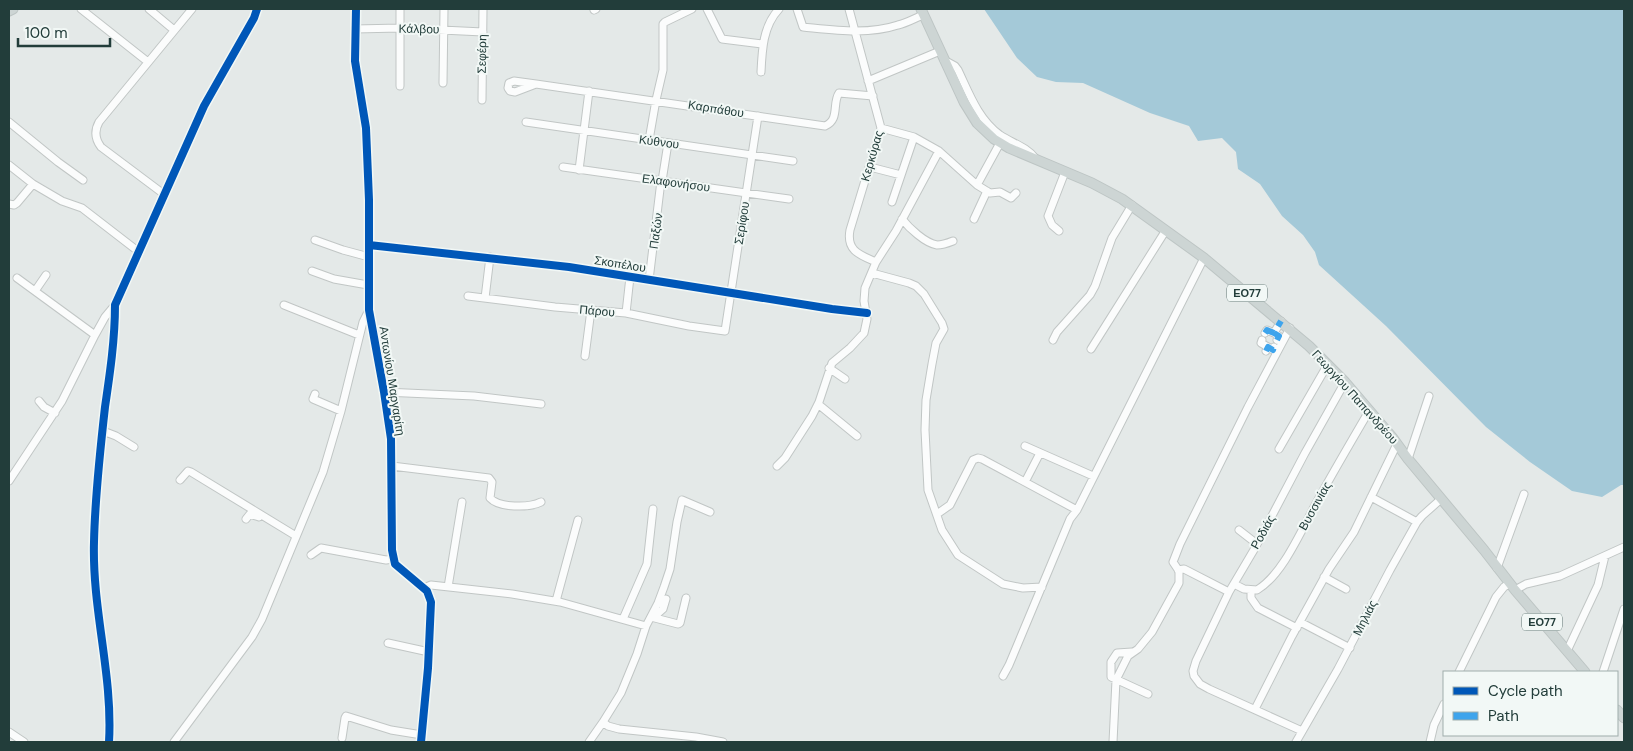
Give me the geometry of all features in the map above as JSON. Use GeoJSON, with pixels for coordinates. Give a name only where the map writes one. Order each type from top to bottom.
{"type":"FeatureCollection","features":[{"type":"Feature","properties":{"kind":"main road","name":"Γεωργίου Παπανδρέου"},"geometry":{"type":"LineString","coordinates":[[922,12],[971,114],[981,127],[1000,143],[1037,161],[1106,189],[1132,205],[1204,258],[1290,328],[1345,382],[1480,545],[1512,587],[1584,671]]}},
{"type":"Feature","properties":{"kind":"street"},"geometry":{"type":"LineString","coordinates":[[82,9],[148,62]]}},
{"type":"Feature","properties":{"kind":"street"},"geometry":{"type":"LineString","coordinates":[[149,9],[174,30]]}},
{"type":"Feature","properties":{"kind":"street"},"geometry":{"type":"LineString","coordinates":[[165,195],[101,147],[96,136],[98,124],[192,9]]}},
{"type":"Feature","properties":{"kind":"street"},"geometry":{"type":"LineString","coordinates":[[9,481],[62,401],[95,335],[115,305],[204,106],[254,18],[257,9]]}},
{"type":"Feature","properties":{"kind":"street","name":"Αντωνίου Μαργαρίτη"},"geometry":{"type":"LineString","coordinates":[[356,9],[355,61],[366,128],[369,200],[369,310],[391,440],[391,546],[393,559]]}},
{"type":"Feature","properties":{"kind":"street"},"geometry":{"type":"LineString","coordinates":[[400,9],[400,86]]}},
{"type":"Feature","properties":{"kind":"street"},"geometry":{"type":"LineString","coordinates":[[442,83],[444,9]]}},
{"type":"Feature","properties":{"kind":"street","name":"Σεφέρη"},"geometry":{"type":"LineString","coordinates":[[482,100],[483,9]]}},
{"type":"Feature","properties":{"kind":"street"},"geometry":{"type":"LineString","coordinates":[[649,140],[663,70],[664,23],[692,9]]}},
{"type":"Feature","properties":{"kind":"street"},"geometry":{"type":"LineString","coordinates":[[707,9],[722,39],[762,44]]}},
{"type":"Feature","properties":{"kind":"street"},"geometry":{"type":"LineString","coordinates":[[761,72],[762,44],[766,31],[779,9]]}},
{"type":"Feature","properties":{"kind":"street"},"geometry":{"type":"LineString","coordinates":[[797,9],[804,27],[855,31],[898,26],[922,12]]}},
{"type":"Feature","properties":{"kind":"street","name":"Κερκύρας"},"geometry":{"type":"LineString","coordinates":[[849,9],[881,128],[849,238],[851,245],[857,253],[876,262]]}},
{"type":"Feature","properties":{"kind":"street","name":"Κάλβου"},"geometry":{"type":"LineString","coordinates":[[355,29],[400,28],[483,32]]}},
{"type":"Feature","properties":{"kind":"street"},"geometry":{"type":"LineString","coordinates":[[868,80],[940,51]]}},
{"type":"Feature","properties":{"kind":"street"},"geometry":{"type":"LineString","coordinates":[[944,60],[955,66],[958,70],[975,107],[983,118],[998,134],[1029,151],[1037,161]]}},
{"type":"Feature","properties":{"kind":"street","name":"Καρπάθου"},"geometry":{"type":"LineString","coordinates":[[536,84],[825,126],[830,124],[835,115],[837,96],[840,93],[873,96]]}},
{"type":"Feature","properties":{"kind":"street"},"geometry":{"type":"LineString","coordinates":[[579,170],[589,91]]}},
{"type":"Feature","properties":{"kind":"street","name":"Σερίφου"},"geometry":{"type":"LineString","coordinates":[[725,331],[758,116]]}},
{"type":"Feature","properties":{"kind":"street"},"geometry":{"type":"LineString","coordinates":[[9,122],[83,180]]}},
{"type":"Feature","properties":{"kind":"street","name":"Κύθνου"},"geometry":{"type":"LineString","coordinates":[[526,122],[793,161]]}},
{"type":"Feature","properties":{"kind":"street"},"geometry":{"type":"LineString","coordinates":[[881,128],[914,138],[938,151],[977,186],[990,193],[1000,192],[1011,198],[1016,193]]}},
{"type":"Feature","properties":{"kind":"street"},"geometry":{"type":"LineString","coordinates":[[892,202],[914,138]]}},
{"type":"Feature","properties":{"kind":"street","name":"Παξών"},"geometry":{"type":"LineString","coordinates":[[649,280],[668,143]]}},
{"type":"Feature","properties":{"kind":"street"},"geometry":{"type":"LineString","coordinates":[[977,186],[1000,143]]}},
{"type":"Feature","properties":{"kind":"street"},"geometry":{"type":"LineString","coordinates":[[777,466],[790,451],[818,404],[830,368],[837,358],[864,333],[867,313],[864,301],[864,288],[876,262],[902,219],[938,151]]}},
{"type":"Feature","properties":{"kind":"street"},"geometry":{"type":"LineString","coordinates":[[9,165],[33,184],[62,201],[82,208],[140,252]]}},
{"type":"Feature","properties":{"kind":"street","name":"Ελαφονήσου"},"geometry":{"type":"LineString","coordinates":[[563,167],[789,199]]}},
{"type":"Feature","properties":{"kind":"street"},"geometry":{"type":"LineString","coordinates":[[870,167],[901,175]]}},
{"type":"Feature","properties":{"kind":"street"},"geometry":{"type":"LineString","coordinates":[[1058,231],[1052,225],[1048,216],[1065,172]]}},
{"type":"Feature","properties":{"kind":"street"},"geometry":{"type":"LineString","coordinates":[[9,204],[14,205],[17,203],[33,184]]}},
{"type":"Feature","properties":{"kind":"street"},"geometry":{"type":"LineString","coordinates":[[974,219],[987,191]]}},
{"type":"Feature","properties":{"kind":"street"},"geometry":{"type":"LineString","coordinates":[[1053,340],[1057,332],[1090,295],[1112,238],[1132,205]]}},
{"type":"Feature","properties":{"kind":"street"},"geometry":{"type":"LineString","coordinates":[[902,219],[916,233],[934,244],[941,245],[953,241]]}},
{"type":"Feature","properties":{"kind":"street"},"geometry":{"type":"LineString","coordinates":[[1091,349],[1166,230]]}},
{"type":"Feature","properties":{"kind":"street"},"geometry":{"type":"LineString","coordinates":[[314,240],[369,257]]}},
{"type":"Feature","properties":{"kind":"street","name":"Σκοπέλου"},"geometry":{"type":"LineString","coordinates":[[369,246],[490,257],[569,267],[630,278],[867,313]]}},
{"type":"Feature","properties":{"kind":"street"},"geometry":{"type":"LineString","coordinates":[[485,298],[490,257]]}},
{"type":"Feature","properties":{"kind":"street"},"geometry":{"type":"LineString","coordinates":[[1003,676],[1070,519],[1077,510],[1122,423],[1204,258]]}},
{"type":"Feature","properties":{"kind":"street"},"geometry":{"type":"LineString","coordinates":[[312,271],[334,279],[368,285]]}},
{"type":"Feature","properties":{"kind":"street"},"geometry":{"type":"LineString","coordinates":[[872,273],[916,286],[924,294],[944,329],[936,343],[926,400],[925,430],[928,490],[942,530],[958,555],[1003,584],[1023,588],[1042,588]]}},
{"type":"Feature","properties":{"kind":"street"},"geometry":{"type":"LineString","coordinates":[[35,291],[46,275]]}},
{"type":"Feature","properties":{"kind":"street"},"geometry":{"type":"LineString","coordinates":[[17,278],[95,335]]}},
{"type":"Feature","properties":{"kind":"street"},"geometry":{"type":"LineString","coordinates":[[626,313],[630,278]]}},
{"type":"Feature","properties":{"kind":"street","name":"Πάρου"},"geometry":{"type":"LineString","coordinates":[[468,296],[626,313],[689,326],[725,331]]}},
{"type":"Feature","properties":{"kind":"street"},"geometry":{"type":"LineString","coordinates":[[109,742],[108,690],[94,574],[94,542],[102,431],[115,329],[115,305]]}},
{"type":"Feature","properties":{"kind":"street"},"geometry":{"type":"LineString","coordinates":[[284,305],[360,335]]}},
{"type":"Feature","properties":{"kind":"street"},"geometry":{"type":"LineString","coordinates":[[174,742],[258,628],[323,472],[341,411],[363,322],[369,310]]}},
{"type":"Feature","properties":{"kind":"street"},"geometry":{"type":"LineString","coordinates":[[585,356],[591,310]]}},
{"type":"Feature","properties":{"kind":"street"},"geometry":{"type":"LineString","coordinates":[[1272,344],[1281,321]]}},
{"type":"Feature","properties":{"kind":"street"},"geometry":{"type":"LineString","coordinates":[[1148,694],[1111,677],[1111,662],[1117,653],[1132,652],[1144,643],[1179,583],[1178,570],[1174,562],[1180,544],[1248,407],[1290,328]]}},
{"type":"Feature","properties":{"kind":"street"},"geometry":{"type":"LineString","coordinates":[[1267,330],[1272,344],[1261,343],[1267,330]]}},
{"type":"Feature","properties":{"kind":"street"},"geometry":{"type":"LineString","coordinates":[[1279,449],[1328,364]]}},
{"type":"Feature","properties":{"kind":"street"},"geometry":{"type":"LineString","coordinates":[[830,368],[845,379]]}},
{"type":"Feature","properties":{"kind":"street","name":"Ροδιάς"},"geometry":{"type":"LineString","coordinates":[[1255,709],[1200,684],[1194,676],[1194,667],[1229,592],[1345,382]]}},
{"type":"Feature","properties":{"kind":"street"},"geometry":{"type":"LineString","coordinates":[[384,392],[483,397],[541,404]]}},
{"type":"Feature","properties":{"kind":"street"},"geometry":{"type":"LineString","coordinates":[[315,394],[313,399],[341,411]]}},
{"type":"Feature","properties":{"kind":"street"},"geometry":{"type":"LineString","coordinates":[[1408,459],[1429,396]]}},
{"type":"Feature","properties":{"kind":"street"},"geometry":{"type":"LineString","coordinates":[[39,401],[44,407],[54,412]]}},
{"type":"Feature","properties":{"kind":"street"},"geometry":{"type":"LineString","coordinates":[[818,404],[857,436]]}},
{"type":"Feature","properties":{"kind":"street","name":"Βυσσινίας"},"geometry":{"type":"LineString","coordinates":[[1251,591],[1264,586],[1286,560],[1319,497],[1369,411]]}},
{"type":"Feature","properties":{"kind":"street"},"geometry":{"type":"LineString","coordinates":[[102,431],[116,436],[134,447]]}},
{"type":"Feature","properties":{"kind":"street"},"geometry":{"type":"LineString","coordinates":[[1302,731],[1255,709],[1324,577],[1354,532],[1397,444]]}},
{"type":"Feature","properties":{"kind":"street"},"geometry":{"type":"LineString","coordinates":[[1025,446],[1093,476]]}},
{"type":"Feature","properties":{"kind":"street"},"geometry":{"type":"LineString","coordinates":[[1025,482],[1040,453]]}},
{"type":"Feature","properties":{"kind":"street"},"geometry":{"type":"LineString","coordinates":[[937,514],[950,505],[973,460],[978,458],[1077,510]]}},
{"type":"Feature","properties":{"kind":"street"},"geometry":{"type":"LineString","coordinates":[[392,466],[489,478],[492,482],[490,498],[494,502],[522,507],[541,502]]}},
{"type":"Feature","properties":{"kind":"street"},"geometry":{"type":"LineString","coordinates":[[180,480],[188,470],[295,538]]}},
{"type":"Feature","properties":{"kind":"street"},"geometry":{"type":"LineString","coordinates":[[1497,568],[1524,494]]}},
{"type":"Feature","properties":{"kind":"street"},"geometry":{"type":"LineString","coordinates":[[1372,497],[1417,522]]}},
{"type":"Feature","properties":{"kind":"street","name":"Μηλιάς"},"geometry":{"type":"LineString","coordinates":[[1296,742],[1350,648],[1417,522],[1441,499]]}},
{"type":"Feature","properties":{"kind":"street"},"geometry":{"type":"LineString","coordinates":[[589,742],[624,687],[646,626],[658,603],[670,569],[682,500],[710,512]]}},
{"type":"Feature","properties":{"kind":"street"},"geometry":{"type":"LineString","coordinates":[[448,587],[462,502]]}},
{"type":"Feature","properties":{"kind":"street"},"geometry":{"type":"LineString","coordinates":[[623,619],[647,564],[652,509]]}},
{"type":"Feature","properties":{"kind":"street"},"geometry":{"type":"LineString","coordinates":[[246,519],[250,514],[255,514],[295,538]]}},
{"type":"Feature","properties":{"kind":"street"},"geometry":{"type":"LineString","coordinates":[[556,601],[578,520]]}},
{"type":"Feature","properties":{"kind":"street"},"geometry":{"type":"LineString","coordinates":[[1239,530],[1257,544]]}},
{"type":"Feature","properties":{"kind":"street"},"geometry":{"type":"LineString","coordinates":[[1459,671],[1475,636],[1496,597],[1504,587],[1512,587],[1560,576],[1624,547]]}},
{"type":"Feature","properties":{"kind":"street"},"geometry":{"type":"LineString","coordinates":[[311,555],[321,548],[386,560],[393,559],[400,570],[424,588],[431,602],[429,652],[421,739],[346,716],[342,738]]}},
{"type":"Feature","properties":{"kind":"street"},"geometry":{"type":"LineString","coordinates":[[1567,651],[1598,585],[1604,556]]}},
{"type":"Feature","properties":{"kind":"street"},"geometry":{"type":"LineString","coordinates":[[1178,570],[1188,571],[1229,592]]}},
{"type":"Feature","properties":{"kind":"street"},"geometry":{"type":"LineString","coordinates":[[1324,577],[1346,589]]}},
{"type":"Feature","properties":{"kind":"street"},"geometry":{"type":"LineString","coordinates":[[1234,584],[1251,591],[1251,598],[1258,608],[1350,648]]}},
{"type":"Feature","properties":{"kind":"street"},"geometry":{"type":"LineString","coordinates":[[424,588],[431,585],[556,601],[646,626]]}},
{"type":"Feature","properties":{"kind":"street"},"geometry":{"type":"LineString","coordinates":[[652,617],[680,623],[686,598]]}},
{"type":"Feature","properties":{"kind":"street"},"geometry":{"type":"LineString","coordinates":[[652,617],[663,609],[666,599]]}},
{"type":"Feature","properties":{"kind":"street"},"geometry":{"type":"LineString","coordinates":[[1603,671],[1624,609]]}},
{"type":"Feature","properties":{"kind":"street"},"geometry":{"type":"LineString","coordinates":[[388,643],[429,652]]}},
{"type":"Feature","properties":{"kind":"street"},"geometry":{"type":"LineString","coordinates":[[1113,742],[1116,680],[1132,652]]}},
{"type":"Feature","properties":{"kind":"street"},"geometry":{"type":"LineString","coordinates":[[1430,742],[1434,725],[1443,706]]}},
{"type":"Feature","properties":{"kind":"street"},"geometry":{"type":"LineString","coordinates":[[603,722],[619,729],[723,742]]}},
{"type":"Feature","properties":{"kind":"street"},"geometry":{"type":"LineString","coordinates":[[9,732],[24,742]]}},
{"type":"Feature","properties":{"kind":"water"},"geometry":{"type":"Polygon","coordinates":[[[984,9],[1624,9],[1624,485],[1602,497],[1572,491],[1530,462],[1486,427],[1386,326],[1319,265],[1315,252],[1303,235],[1282,216],[1260,184],[1238,169],[1236,152],[1222,138],[1198,141],[1189,126],[1150,113],[1083,83],[1056,82],[1037,77],[1017,58],[984,9]]]}},
{"type":"Feature","properties":{"kind":"marked path"},"geometry":{"type":"LineString","coordinates":[[1277,340],[1279,336],[1274,333],[1281,321]]}},
{"type":"Feature","properties":{"kind":"marked path"},"geometry":{"type":"LineString","coordinates":[[1265,333],[1267,330],[1274,333]]}},
{"type":"Feature","properties":{"kind":"marked path"},"geometry":{"type":"LineString","coordinates":[[1266,351],[1268,347],[1273,350],[1274,347]]}},
{"type":"Feature","properties":{"kind":"cycle path"},"geometry":{"type":"LineString","coordinates":[[109,742],[108,692],[96,593],[94,542],[98,474],[112,356],[115,305],[204,106],[254,18],[257,9]]}},
{"type":"Feature","properties":{"kind":"cycle path"},"geometry":{"type":"LineString","coordinates":[[356,9],[355,61],[366,128],[369,200],[369,310],[391,439],[392,550],[395,564],[427,591],[431,602],[428,668],[421,742]]}},
{"type":"Feature","properties":{"kind":"cycle path"},"geometry":{"type":"LineString","coordinates":[[369,245],[569,267],[867,313]]}}]}
